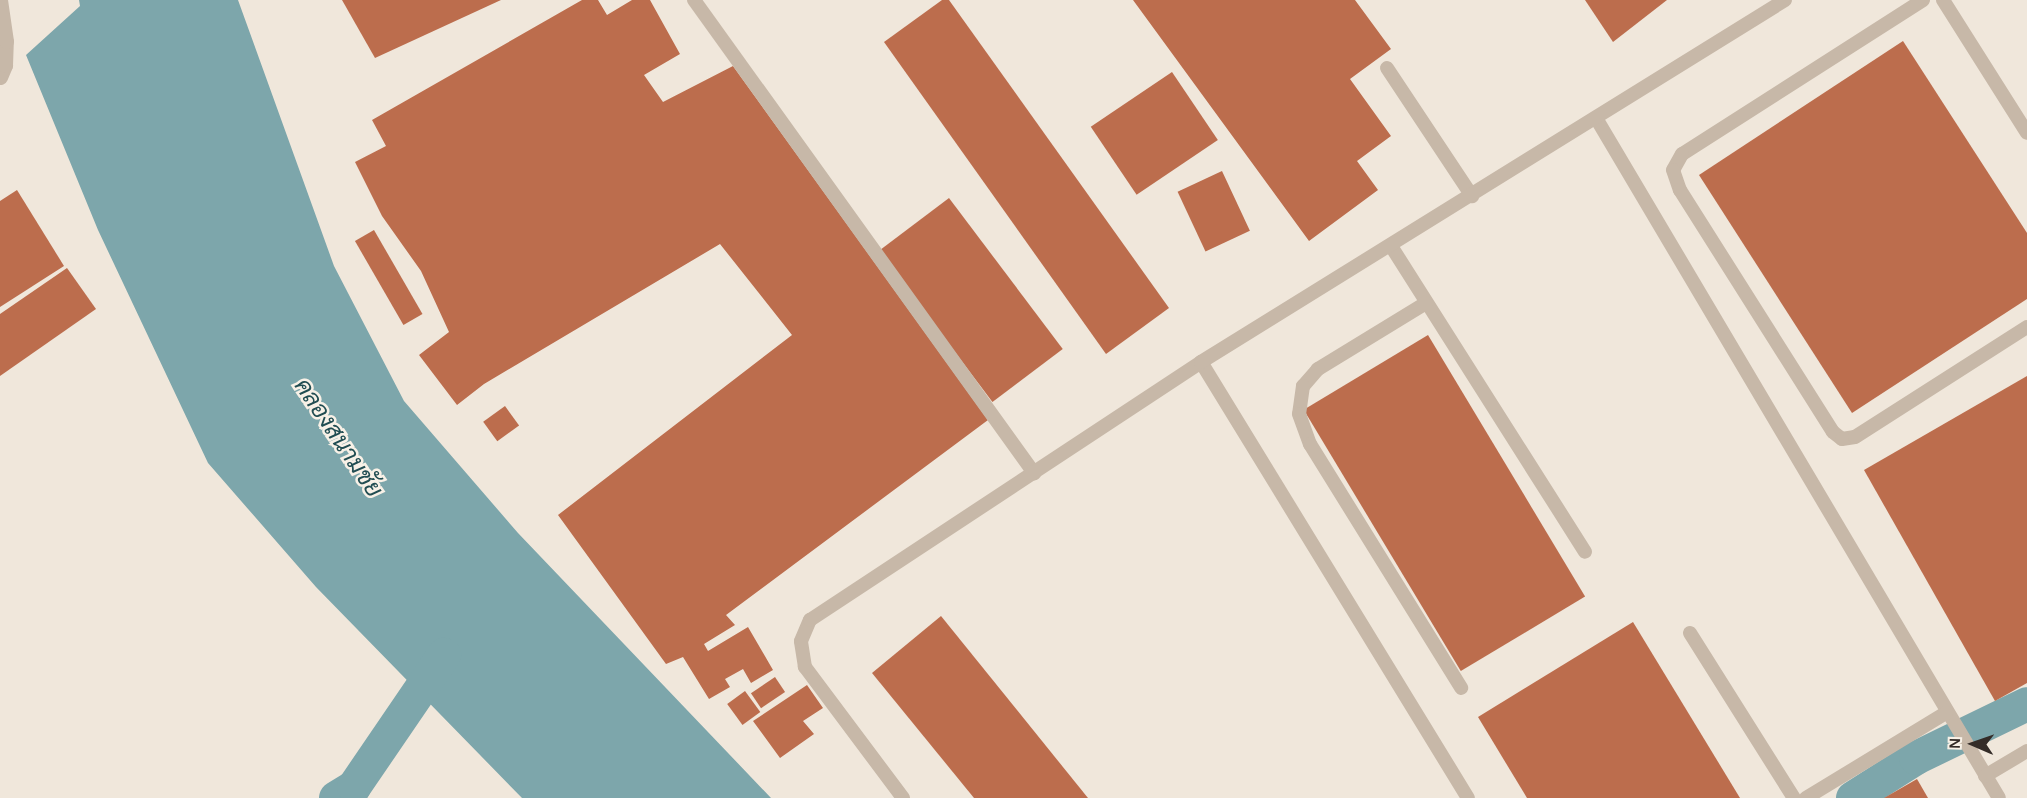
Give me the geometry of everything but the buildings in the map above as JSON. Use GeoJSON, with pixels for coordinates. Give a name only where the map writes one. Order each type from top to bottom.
{"type":"FeatureCollection","features":[{"type":"Feature","properties":{"kind":"street"},"geometry":{"type":"LineString","coordinates":[[0,0],[6,41],[0,77]]}},
{"type":"Feature","properties":{"kind":"lane"},"geometry":{"type":"LineString","coordinates":[[694,0],[1034,473]]}},
{"type":"Feature","properties":{"kind":"lane"},"geometry":{"type":"LineString","coordinates":[[903,798],[805,666],[801,641],[810,620],[1202,362],[1785,0]]}},
{"type":"Feature","properties":{"kind":"lane"},"geometry":{"type":"LineString","coordinates":[[1923,0],[1682,154],[1673,170],[1687,200],[1833,432],[1842,439],[1855,437],[2027,327]]}},
{"type":"Feature","properties":{"kind":"lane"},"geometry":{"type":"LineString","coordinates":[[1944,0],[2027,133]]}},
{"type":"Feature","properties":{"kind":"lane"},"geometry":{"type":"LineString","coordinates":[[1387,68],[1472,196]]}},
{"type":"Feature","properties":{"kind":"lane"},"geometry":{"type":"LineString","coordinates":[[1596,118],[1946,713],[1999,798]]}},
{"type":"Feature","properties":{"kind":"lane"},"geometry":{"type":"LineString","coordinates":[[1391,246],[1585,552]]}},
{"type":"Feature","properties":{"kind":"lane"},"geometry":{"type":"LineString","coordinates":[[1426,303],[1318,369],[1304,386],[1299,414],[1310,444],[1461,688]]}},
{"type":"Feature","properties":{"kind":"lane"},"geometry":{"type":"LineString","coordinates":[[1202,362],[1468,798]]}},
{"type":"Feature","properties":{"kind":"lane"},"geometry":{"type":"LineString","coordinates":[[1690,633],[1794,798]]}},
{"type":"Feature","properties":{"kind":"lane"},"geometry":{"type":"LineString","coordinates":[[1806,798],[1946,713]]}},
{"type":"Feature","properties":{"kind":"lane"},"geometry":{"type":"LineString","coordinates":[[1985,776],[2027,751]]}},
{"type":"Feature","properties":{"kind":"water","name":"คลองสนามชัย"},"geometry":{"type":"Polygon","coordinates":[[[79,0],[238,0],[334,266],[404,401],[518,533],[771,798],[522,798],[316,587],[208,463],[98,230],[26,55],[80,6],[79,0]]]}},
{"type":"Feature","properties":{"kind":"waterway"},"geometry":{"type":"LineString","coordinates":[[336,798],[354,787],[444,655]]}},
{"type":"Feature","properties":{"kind":"waterway"},"geometry":{"type":"LineString","coordinates":[[1853,798],[1916,758],[2027,704]]}}]}
